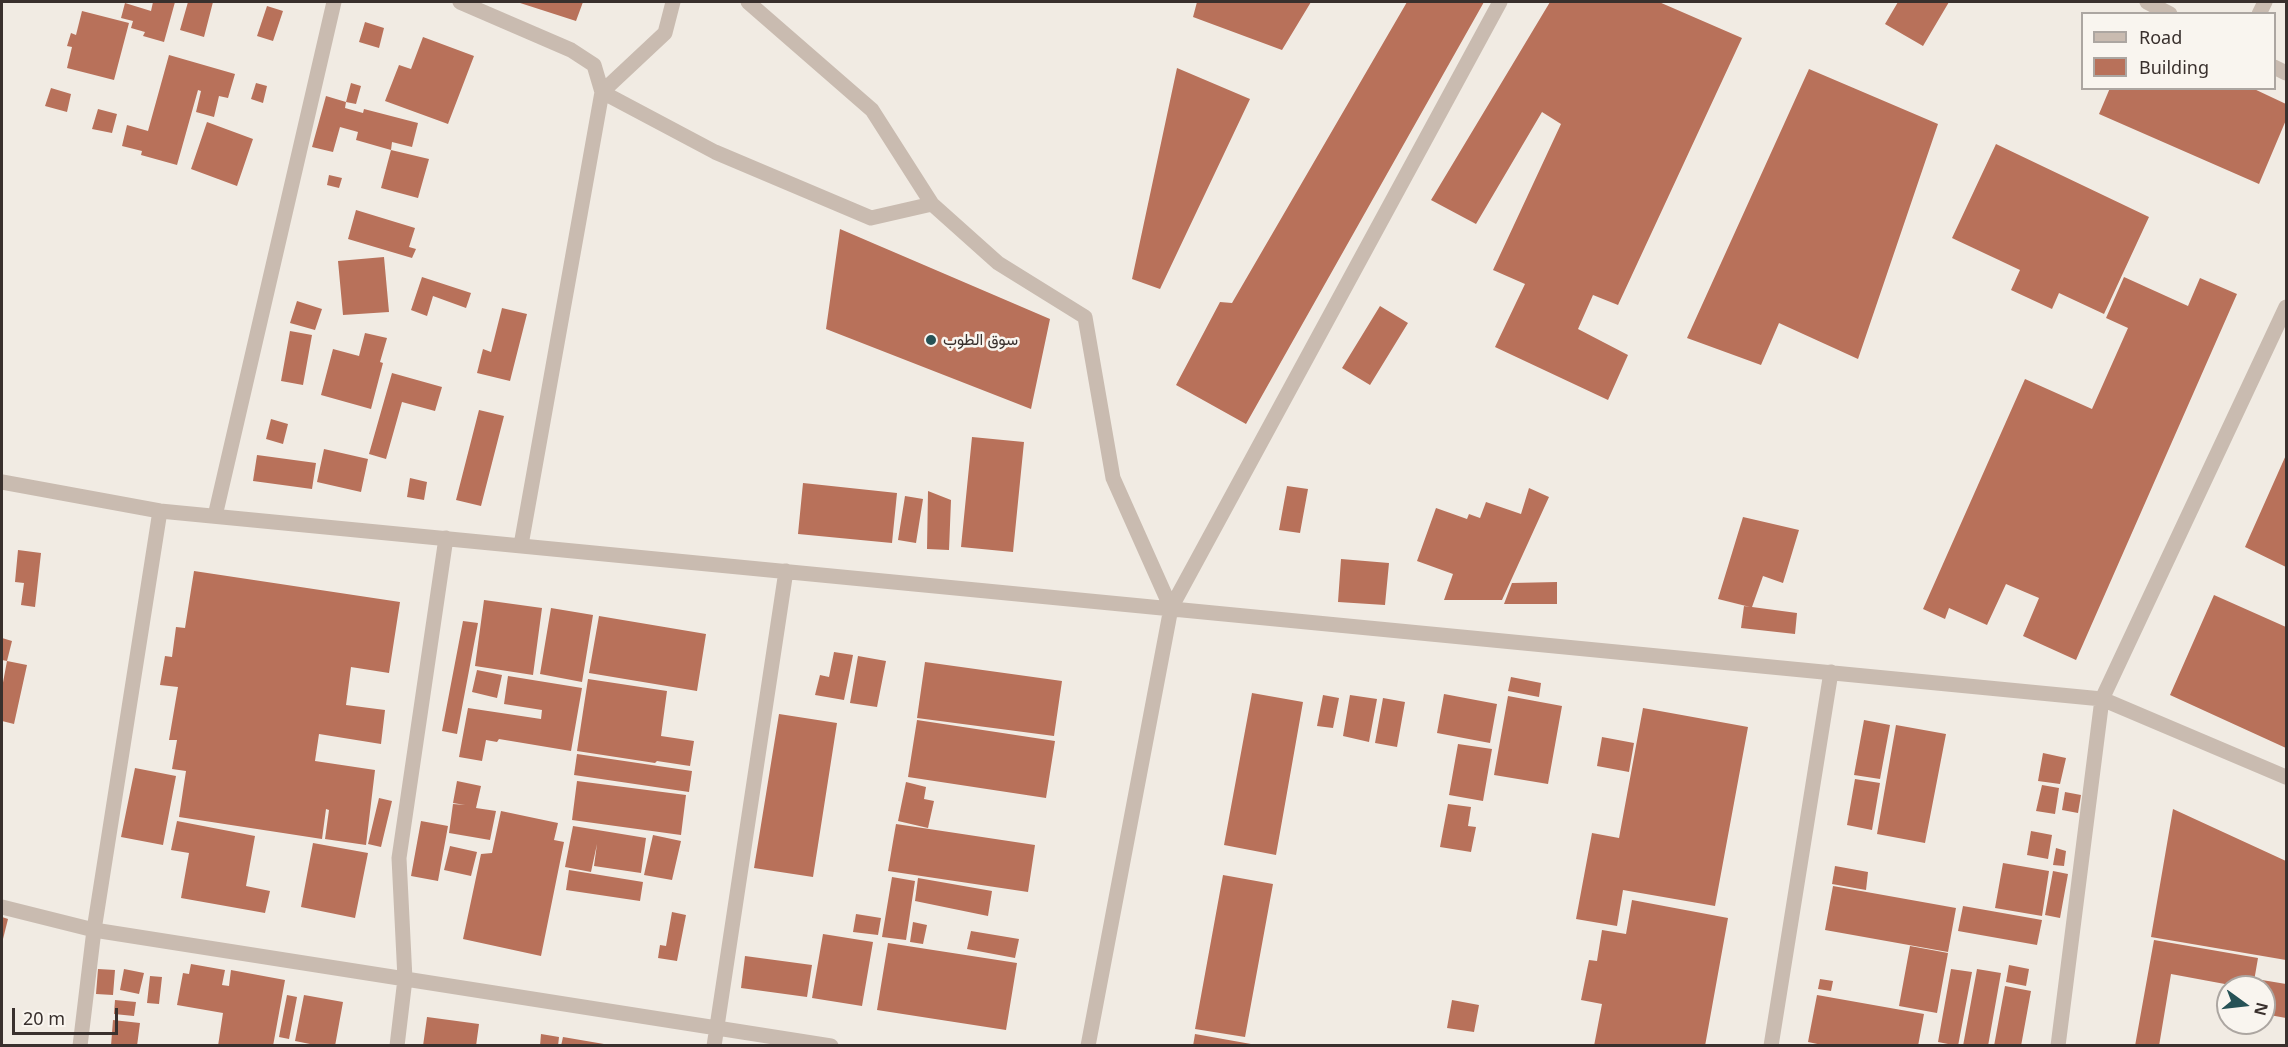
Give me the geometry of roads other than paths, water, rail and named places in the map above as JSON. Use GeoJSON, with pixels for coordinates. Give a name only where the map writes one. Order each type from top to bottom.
{"type":"FeatureCollection","features":[{"type":"Feature","properties":{"kind":"street"},"geometry":{"type":"LineString","coordinates":[[215,516],[334,2]]}},
{"type":"Feature","properties":{"kind":"street"},"geometry":{"type":"LineString","coordinates":[[460,2],[571,50],[594,64],[602,92],[521,545]]}},
{"type":"Feature","properties":{"kind":"street"},"geometry":{"type":"LineString","coordinates":[[602,92],[665,33],[673,2]]}},
{"type":"Feature","properties":{"kind":"street"},"geometry":{"type":"LineString","coordinates":[[748,2],[872,110],[932,204],[998,263],[1085,317],[1113,478],[1171,608]]}},
{"type":"Feature","properties":{"kind":"street"},"geometry":{"type":"LineString","coordinates":[[1088,1046],[1171,608],[1500,2]]}},
{"type":"Feature","properties":{"kind":"street"},"geometry":{"type":"LineString","coordinates":[[2147,2],[2166,12]]}},
{"type":"Feature","properties":{"kind":"street"},"geometry":{"type":"LineString","coordinates":[[602,92],[715,153],[871,218],[932,204]]}},
{"type":"Feature","properties":{"kind":"street"},"geometry":{"type":"LineString","coordinates":[[2058,1046],[2102,699],[2286,308]]}},
{"type":"Feature","properties":{"kind":"street"},"geometry":{"type":"LineString","coordinates":[[2,482],[160,511],[2102,699],[2286,777]]}},
{"type":"Feature","properties":{"kind":"street"},"geometry":{"type":"LineString","coordinates":[[80,1046],[94,930],[160,511]]}},
{"type":"Feature","properties":{"kind":"street"},"geometry":{"type":"LineString","coordinates":[[397,1046],[405,979],[399,858],[446,538]]}},
{"type":"Feature","properties":{"kind":"street"},"geometry":{"type":"LineString","coordinates":[[714,1046],[786,571]]}},
{"type":"Feature","properties":{"kind":"street"},"geometry":{"type":"LineString","coordinates":[[1771,1046],[1831,672]]}},
{"type":"Feature","properties":{"kind":"street"},"geometry":{"type":"LineString","coordinates":[[2,907],[94,930],[831,1046]]}},
{"type":"Feature","properties":{"kind":"place","name":"سوق الطوب"},"geometry":{"type":"Point","coordinates":[931,340]}}]}
